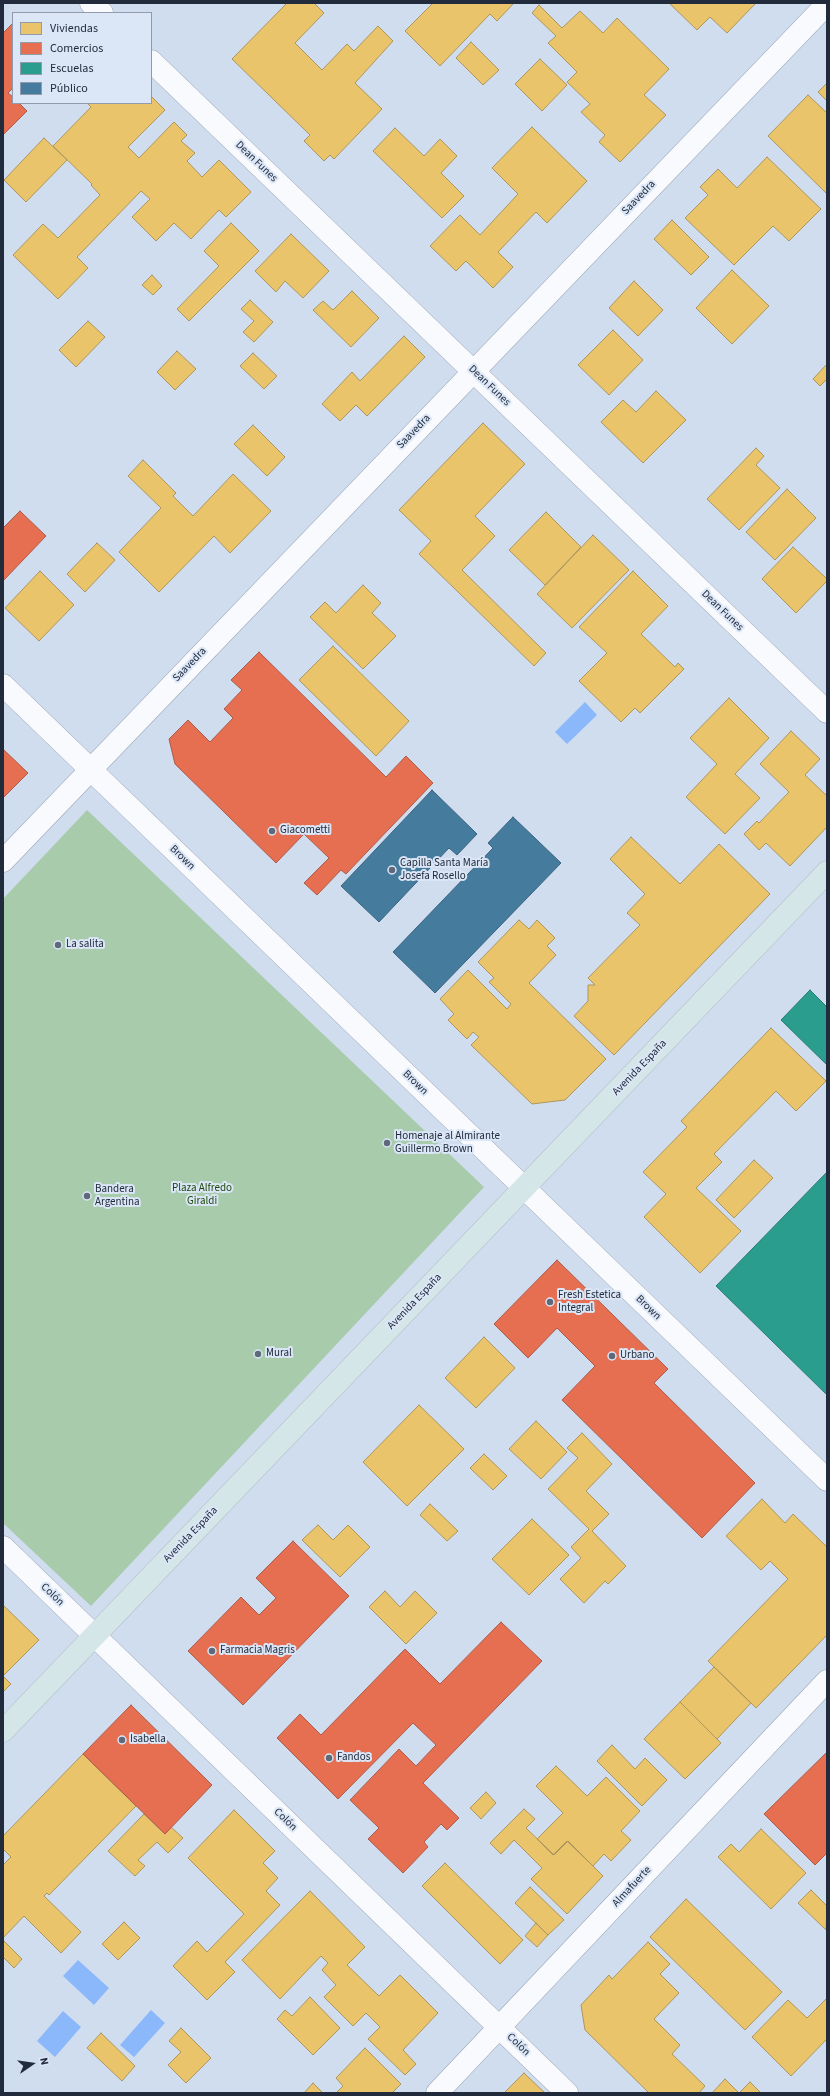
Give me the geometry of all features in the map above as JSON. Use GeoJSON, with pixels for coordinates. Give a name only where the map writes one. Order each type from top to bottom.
{"type":"FeatureCollection","features":[{"type":"Feature","properties":{"kind":"main road","name":"Avenida España"},"geometry":{"type":"LineString","coordinates":[[3,1731],[827,872]]}},
{"type":"Feature","properties":{"kind":"street"},"geometry":{"type":"LineString","coordinates":[[91,3],[101,12]]}},
{"type":"Feature","properties":{"kind":"street","name":"Saavedra"},"geometry":{"type":"LineString","coordinates":[[3,861],[827,4]]}},
{"type":"Feature","properties":{"kind":"street","name":"Dean Funes"},"geometry":{"type":"LineString","coordinates":[[152,62],[827,712]]}},
{"type":"Feature","properties":{"kind":"street","name":"Brown"},"geometry":{"type":"LineString","coordinates":[[3,685],[827,1480]]}},
{"type":"Feature","properties":{"kind":"street","name":"Colón"},"geometry":{"type":"LineString","coordinates":[[3,1547],[567,2093]]}},
{"type":"Feature","properties":{"kind":"street","name":"Almafuerte"},"geometry":{"type":"LineString","coordinates":[[437,2093],[827,1681]]}},
{"type":"Feature","properties":{"kind":"green space","name":"Plaza Alfredo Giraldi"},"geometry":{"type":"Polygon","coordinates":[[[87,810],[484,1187],[91,1606],[3,1523],[3,899],[87,810]]]}},
{"type":"Feature","properties":{"kind":"water"},"geometry":{"type":"Polygon","coordinates":[[[585,702],[597,715],[567,744],[555,732],[585,702]]]}},
{"type":"Feature","properties":{"kind":"water"},"geometry":{"type":"Polygon","coordinates":[[[78,1960],[109,1988],[94,2005],[63,1976],[78,1960]]]}},
{"type":"Feature","properties":{"kind":"water"},"geometry":{"type":"Polygon","coordinates":[[[151,2010],[165,2023],[134,2057],[120,2045],[151,2010]]]}},
{"type":"Feature","properties":{"kind":"water"},"geometry":{"type":"Polygon","coordinates":[[[63,2011],[81,2027],[55,2057],[37,2041],[63,2011]]]}},
{"type":"Feature","properties":{"kind":"building: Viviendas"},"geometry":{"type":"Polygon","coordinates":[[[287,3],[314,3],[324,13],[295,43],[322,70],[347,44],[354,51],[378,26],[393,41],[355,83],[382,109],[334,159],[330,155],[324,161],[304,141],[310,135],[232,59],[287,3]]]}},
{"type":"Feature","properties":{"kind":"building: Viviendas"},"geometry":{"type":"Polygon","coordinates":[[[433,3],[514,3],[497,21],[490,14],[440,66],[405,31],[433,3]]]}},
{"type":"Feature","properties":{"kind":"building: Viviendas"},"geometry":{"type":"Polygon","coordinates":[[[669,3],[756,3],[727,33],[710,17],[697,30],[669,3]]]}},
{"type":"Feature","properties":{"kind":"building: Viviendas"},"geometry":{"type":"Polygon","coordinates":[[[539,5],[562,28],[580,11],[603,33],[617,18],[669,69],[644,95],[666,115],[620,162],[599,142],[605,135],[581,112],[590,104],[567,82],[577,72],[548,43],[556,36],[532,13],[539,5]]]}},
{"type":"Feature","properties":{"kind":"building: Viviendas"},"geometry":{"type":"Polygon","coordinates":[[[471,42],[499,70],[483,85],[456,58],[471,42]]]}},
{"type":"Feature","properties":{"kind":"building: Viviendas"},"geometry":{"type":"Polygon","coordinates":[[[540,59],[567,85],[542,111],[515,84],[540,59]]]}},
{"type":"Feature","properties":{"kind":"building: Viviendas"},"geometry":{"type":"Polygon","coordinates":[[[827,83],[827,101],[818,92],[827,83]]]}},
{"type":"Feature","properties":{"kind":"building: Viviendas"},"geometry":{"type":"Polygon","coordinates":[[[808,95],[827,113],[827,194],[768,136],[808,95]]]}},
{"type":"Feature","properties":{"kind":"building: Viviendas"},"geometry":{"type":"Polygon","coordinates":[[[152,97],[165,110],[128,147],[139,158],[174,122],[187,135],[181,141],[195,153],[187,161],[202,177],[219,160],[251,192],[226,217],[219,210],[191,239],[174,223],[156,241],[132,217],[150,199],[141,191],[77,257],[88,268],[58,299],[13,255],[43,224],[58,238],[100,195],[91,185],[92,184],[53,146],[91,107],[88,104],[152,104],[152,97]]]}},
{"type":"Feature","properties":{"kind":"building: Viviendas"},"geometry":{"type":"Polygon","coordinates":[[[532,127],[587,181],[547,223],[536,212],[498,252],[513,267],[493,288],[466,261],[456,271],[430,246],[460,215],[480,235],[518,194],[492,168],[532,127]]]}},
{"type":"Feature","properties":{"kind":"building: Viviendas"},"geometry":{"type":"Polygon","coordinates":[[[395,128],[424,156],[440,139],[457,156],[441,173],[464,196],[442,218],[373,151],[395,128]]]}},
{"type":"Feature","properties":{"kind":"building: Viviendas"},"geometry":{"type":"Polygon","coordinates":[[[44,138],[67,160],[26,202],[4,180],[44,138]]]}},
{"type":"Feature","properties":{"kind":"building: Viviendas"},"geometry":{"type":"Polygon","coordinates":[[[767,157],[821,209],[789,241],[773,226],[734,265],[685,218],[708,195],[700,187],[718,169],[737,188],[767,157]]]}},
{"type":"Feature","properties":{"kind":"building: Viviendas"},"geometry":{"type":"Polygon","coordinates":[[[672,220],[709,257],[691,275],[654,239],[672,220]]]}},
{"type":"Feature","properties":{"kind":"building: Viviendas"},"geometry":{"type":"Polygon","coordinates":[[[231,223],[259,251],[189,321],[177,309],[219,266],[204,251],[231,223]]]}},
{"type":"Feature","properties":{"kind":"building: Viviendas"},"geometry":{"type":"Polygon","coordinates":[[[291,234],[329,271],[303,298],[285,281],[276,292],[255,271],[291,234]]]}},
{"type":"Feature","properties":{"kind":"building: Viviendas"},"geometry":{"type":"Polygon","coordinates":[[[732,270],[769,306],[732,344],[696,308],[732,270]]]}},
{"type":"Feature","properties":{"kind":"building: Viviendas"},"geometry":{"type":"Polygon","coordinates":[[[152,275],[162,286],[153,295],[142,285],[152,275]]]}},
{"type":"Feature","properties":{"kind":"building: Viviendas"},"geometry":{"type":"Polygon","coordinates":[[[634,281],[663,310],[638,336],[609,308],[634,281]]]}},
{"type":"Feature","properties":{"kind":"building: Viviendas"},"geometry":{"type":"Polygon","coordinates":[[[352,291],[379,318],[351,347],[313,310],[323,301],[333,310],[352,291]]]}},
{"type":"Feature","properties":{"kind":"building: Viviendas"},"geometry":{"type":"Polygon","coordinates":[[[250,300],[273,322],[254,342],[243,332],[254,321],[241,309],[250,300]]]}},
{"type":"Feature","properties":{"kind":"building: Viviendas"},"geometry":{"type":"Polygon","coordinates":[[[88,321],[105,337],[76,367],[59,350],[88,321]]]}},
{"type":"Feature","properties":{"kind":"building: Viviendas"},"geometry":{"type":"Polygon","coordinates":[[[613,330],[643,360],[609,395],[578,365],[613,330]]]}},
{"type":"Feature","properties":{"kind":"building: Viviendas"},"geometry":{"type":"Polygon","coordinates":[[[404,336],[425,357],[367,416],[356,405],[340,421],[322,404],[352,372],[360,381],[404,336]]]}},
{"type":"Feature","properties":{"kind":"building: Viviendas"},"geometry":{"type":"Polygon","coordinates":[[[177,351],[196,369],[175,390],[157,372],[177,351]]]}},
{"type":"Feature","properties":{"kind":"building: Viviendas"},"geometry":{"type":"Polygon","coordinates":[[[253,353],[277,376],[264,389],[240,366],[253,353]]]}},
{"type":"Feature","properties":{"kind":"building: Viviendas"},"geometry":{"type":"Polygon","coordinates":[[[827,364],[827,379],[820,386],[813,379],[827,364]]]}},
{"type":"Feature","properties":{"kind":"building: Viviendas"},"geometry":{"type":"Polygon","coordinates":[[[656,391],[686,420],[643,463],[601,422],[623,400],[636,412],[656,391]]]}},
{"type":"Feature","properties":{"kind":"building: Viviendas"},"geometry":{"type":"Polygon","coordinates":[[[483,423],[525,464],[475,516],[495,536],[462,570],[546,653],[534,666],[419,554],[431,541],[399,510],[483,423]]]}},
{"type":"Feature","properties":{"kind":"building: Viviendas"},"geometry":{"type":"Polygon","coordinates":[[[253,425],[285,457],[267,476],[234,444],[253,425]]]}},
{"type":"Feature","properties":{"kind":"building: Viviendas"},"geometry":{"type":"Polygon","coordinates":[[[756,448],[764,456],[756,465],[780,488],[739,530],[707,499],[756,448]]]}},
{"type":"Feature","properties":{"kind":"building: Viviendas"},"geometry":{"type":"Polygon","coordinates":[[[143,460],[176,493],[173,496],[193,516],[233,474],[271,511],[230,553],[214,536],[159,592],[119,552],[161,508],[128,476],[143,460]]]}},
{"type":"Feature","properties":{"kind":"building: Viviendas"},"geometry":{"type":"Polygon","coordinates":[[[787,489],[816,518],[775,560],[746,532],[787,489]]]}},
{"type":"Feature","properties":{"kind":"building: Viviendas"},"geometry":{"type":"Polygon","coordinates":[[[546,512],[581,547],[545,585],[509,550],[546,512]]]}},
{"type":"Feature","properties":{"kind":"building: Viviendas"},"geometry":{"type":"Polygon","coordinates":[[[593,535],[629,570],[572,628],[537,594],[593,535]]]}},
{"type":"Feature","properties":{"kind":"building: Viviendas"},"geometry":{"type":"Polygon","coordinates":[[[97,543],[115,560],[85,592],[67,574],[97,543]]]}},
{"type":"Feature","properties":{"kind":"building: Viviendas"},"geometry":{"type":"Polygon","coordinates":[[[793,547],[827,579],[827,581],[796,613],[762,579],[793,547]]]}},
{"type":"Feature","properties":{"kind":"building: Viviendas"},"geometry":{"type":"Polygon","coordinates":[[[40,571],[74,605],[39,641],[5,608],[40,571]]]}},
{"type":"Feature","properties":{"kind":"building: Viviendas"},"geometry":{"type":"Polygon","coordinates":[[[633,571],[668,606],[641,634],[675,667],[678,663],[684,669],[640,713],[635,708],[621,722],[579,681],[607,653],[579,627],[633,571]]]}},
{"type":"Feature","properties":{"kind":"building: Viviendas"},"geometry":{"type":"Polygon","coordinates":[[[363,585],[381,603],[372,613],[396,636],[363,669],[310,617],[325,602],[336,613],[363,585]]]}},
{"type":"Feature","properties":{"kind":"building: Viviendas"},"geometry":{"type":"Polygon","coordinates":[[[333,646],[409,721],[376,756],[299,680],[333,646]]]}},
{"type":"Feature","properties":{"kind":"building: Viviendas"},"geometry":{"type":"Polygon","coordinates":[[[729,698],[769,738],[735,774],[760,798],[725,834],[686,797],[717,764],[690,738],[729,698]]]}},
{"type":"Feature","properties":{"kind":"building: Viviendas"},"geometry":{"type":"Polygon","coordinates":[[[791,731],[820,759],[805,775],[827,796],[827,827],[790,866],[766,843],[759,850],[744,834],[757,821],[759,823],[789,792],[760,764],[791,731]]]}},
{"type":"Feature","properties":{"kind":"building: Viviendas"},"geometry":{"type":"Polygon","coordinates":[[[631,837],[680,884],[719,844],[770,894],[614,1055],[574,1016],[588,1001],[588,985],[595,985],[588,978],[640,925],[627,913],[645,894],[610,859],[631,837]]]}},
{"type":"Feature","properties":{"kind":"building: Viviendas"},"geometry":{"type":"Polygon","coordinates":[[[519,920],[529,929],[537,920],[555,938],[547,946],[556,955],[529,983],[606,1059],[565,1100],[532,1104],[471,1045],[479,1037],[473,1032],[467,1039],[448,1020],[454,1014],[440,999],[468,970],[507,1009],[511,1004],[489,982],[494,978],[478,962],[519,920]]]}},
{"type":"Feature","properties":{"kind":"building: Viviendas"},"geometry":{"type":"Polygon","coordinates":[[[771,1028],[826,1081],[796,1111],[776,1091],[714,1154],[722,1162],[696,1188],[741,1231],[700,1273],[644,1217],[666,1194],[643,1172],[687,1127],[681,1121],[771,1028]]]}},
{"type":"Feature","properties":{"kind":"building: Viviendas"},"geometry":{"type":"Polygon","coordinates":[[[754,1160],[773,1178],[734,1218],[716,1200],[754,1160]]]}},
{"type":"Feature","properties":{"kind":"building: Viviendas"},"geometry":{"type":"Polygon","coordinates":[[[484,1337],[515,1368],[476,1408],[445,1378],[484,1337]]]}},
{"type":"Feature","properties":{"kind":"building: Viviendas"},"geometry":{"type":"Polygon","coordinates":[[[419,1405],[464,1449],[407,1506],[363,1462],[419,1405]]]}},
{"type":"Feature","properties":{"kind":"building: Viviendas"},"geometry":{"type":"Polygon","coordinates":[[[536,1421],[567,1452],[541,1479],[509,1449],[536,1421]]]}},
{"type":"Feature","properties":{"kind":"building: Viviendas"},"geometry":{"type":"Polygon","coordinates":[[[582,1433],[612,1464],[586,1491],[609,1514],[592,1531],[626,1566],[608,1584],[605,1581],[584,1603],[560,1579],[581,1558],[571,1547],[589,1529],[548,1489],[578,1458],[567,1448],[582,1433]]]}},
{"type":"Feature","properties":{"kind":"building: Viviendas"},"geometry":{"type":"Polygon","coordinates":[[[484,1454],[507,1476],[493,1490],[470,1468],[484,1454]]]}},
{"type":"Feature","properties":{"kind":"building: Viviendas"},"geometry":{"type":"Polygon","coordinates":[[[762,1499],[785,1523],[793,1514],[827,1547],[827,1635],[756,1708],[708,1661],[788,1579],[770,1561],[761,1570],[726,1536],[762,1499]]]}},
{"type":"Feature","properties":{"kind":"building: Viviendas"},"geometry":{"type":"Polygon","coordinates":[[[430,1504],[458,1531],[447,1541],[420,1515],[430,1504]]]}},
{"type":"Feature","properties":{"kind":"building: Viviendas"},"geometry":{"type":"Polygon","coordinates":[[[532,1519],[569,1555],[529,1595],[492,1559],[532,1519]]]}},
{"type":"Feature","properties":{"kind":"building: Viviendas"},"geometry":{"type":"Polygon","coordinates":[[[318,1525],[333,1540],[348,1525],[370,1547],[340,1577],[302,1540],[318,1525]]]}},
{"type":"Feature","properties":{"kind":"building: Viviendas"},"geometry":{"type":"Polygon","coordinates":[[[385,1591],[400,1607],[415,1591],[437,1613],[406,1644],[369,1607],[385,1591]]]}},
{"type":"Feature","properties":{"kind":"building: Viviendas"},"geometry":{"type":"Polygon","coordinates":[[[3,1605],[39,1640],[3,1676],[3,1605]]]}},
{"type":"Feature","properties":{"kind":"building: Viviendas"},"geometry":{"type":"Polygon","coordinates":[[[714,1667],[751,1703],[717,1739],[680,1702],[714,1667]]]}},
{"type":"Feature","properties":{"kind":"building: Viviendas"},"geometry":{"type":"Polygon","coordinates":[[[3,1676],[11,1684],[3,1692],[3,1676]]]}},
{"type":"Feature","properties":{"kind":"building: Viviendas"},"geometry":{"type":"Polygon","coordinates":[[[680,1702],[721,1743],[685,1779],[644,1739],[680,1702]]]}},
{"type":"Feature","properties":{"kind":"building: Viviendas"},"geometry":{"type":"Polygon","coordinates":[[[612,1745],[635,1769],[645,1758],[667,1780],[642,1806],[597,1761],[612,1745]]]}},
{"type":"Feature","properties":{"kind":"building: Viviendas"},"geometry":{"type":"Polygon","coordinates":[[[83,1754],[136,1806],[49,1895],[47,1893],[44,1896],[81,1932],[61,1953],[24,1916],[3,1938],[3,1865],[11,1857],[3,1849],[3,1836],[83,1754]]]}},
{"type":"Feature","properties":{"kind":"building: Viviendas"},"geometry":{"type":"Polygon","coordinates":[[[556,1766],[587,1796],[606,1777],[640,1811],[621,1831],[631,1840],[611,1861],[604,1854],[593,1866],[567,1841],[553,1855],[537,1839],[563,1813],[536,1786],[556,1766]]]}},
{"type":"Feature","properties":{"kind":"building: Viviendas"},"geometry":{"type":"Polygon","coordinates":[[[486,1792],[496,1803],[481,1819],[470,1808],[486,1792]]]}},
{"type":"Feature","properties":{"kind":"building: Viviendas"},"geometry":{"type":"Polygon","coordinates":[[[524,1809],[535,1819],[526,1828],[554,1855],[568,1841],[603,1876],[567,1914],[531,1879],[542,1868],[514,1840],[501,1854],[490,1843],[524,1809]]]}},
{"type":"Feature","properties":{"kind":"building: Viviendas"},"geometry":{"type":"Polygon","coordinates":[[[234,1810],[275,1851],[263,1863],[278,1878],[266,1891],[280,1905],[225,1962],[235,1972],[207,2000],[173,1966],[197,1941],[207,1952],[244,1914],[188,1858],[234,1810]]]}},
{"type":"Feature","properties":{"kind":"building: Viviendas"},"geometry":{"type":"Polygon","coordinates":[[[144,1814],[165,1834],[171,1827],[183,1838],[168,1853],[157,1842],[138,1860],[145,1866],[135,1876],[108,1851],[144,1814]]]}},
{"type":"Feature","properties":{"kind":"building: Viviendas"},"geometry":{"type":"Polygon","coordinates":[[[761,1829],[806,1873],[771,1909],[718,1857],[731,1844],[739,1852],[761,1829]]]}},
{"type":"Feature","properties":{"kind":"building: Viviendas"},"geometry":{"type":"Polygon","coordinates":[[[445,1863],[523,1940],[500,1964],[422,1886],[445,1863]]]}},
{"type":"Feature","properties":{"kind":"building: Viviendas"},"geometry":{"type":"Polygon","coordinates":[[[530,1887],[564,1920],[548,1935],[515,1903],[530,1887]]]}},
{"type":"Feature","properties":{"kind":"building: Viviendas"},"geometry":{"type":"Polygon","coordinates":[[[811,1890],[827,1906],[826,1930],[798,1903],[811,1890]]]}},
{"type":"Feature","properties":{"kind":"building: Viviendas"},"geometry":{"type":"Polygon","coordinates":[[[310,1891],[365,1947],[347,1965],[379,1996],[400,1975],[438,2013],[403,2050],[416,2064],[405,2075],[368,2039],[380,2027],[366,2013],[353,2026],[324,1997],[336,1985],[322,1970],[328,1963],[321,1956],[280,1999],[242,1960],[310,1891]]]}},
{"type":"Feature","properties":{"kind":"building: Viviendas"},"geometry":{"type":"Polygon","coordinates":[[[686,1899],[782,1992],[745,2030],[650,1937],[686,1899]]]}},
{"type":"Feature","properties":{"kind":"building: Viviendas"},"geometry":{"type":"Polygon","coordinates":[[[124,1922],[140,1938],[118,1960],[102,1944],[124,1922]]]}},
{"type":"Feature","properties":{"kind":"building: Viviendas"},"geometry":{"type":"Polygon","coordinates":[[[536,1923],[548,1935],[537,1947],[525,1936],[536,1923]]]}},
{"type":"Feature","properties":{"kind":"building: Viviendas"},"geometry":{"type":"Polygon","coordinates":[[[3,1940],[22,1959],[14,1968],[3,1957],[3,1940]]]}},
{"type":"Feature","properties":{"kind":"building: Viviendas"},"geometry":{"type":"Polygon","coordinates":[[[648,1942],[670,1964],[660,1974],[679,1993],[654,2019],[680,2045],[672,2054],[705,2086],[699,2093],[649,2093],[585,2030],[581,2005],[609,1975],[612,1979],[648,1942]]]}},
{"type":"Feature","properties":{"kind":"building: Viviendas"},"geometry":{"type":"Polygon","coordinates":[[[310,1997],[340,2028],[313,2055],[277,2019],[285,2010],[292,2016],[310,1997]]]}},
{"type":"Feature","properties":{"kind":"building: Viviendas"},"geometry":{"type":"Polygon","coordinates":[[[827,1998],[827,2039],[791,2076],[752,2037],[788,2000],[807,2018],[827,1998]]]}},
{"type":"Feature","properties":{"kind":"building: Viviendas"},"geometry":{"type":"Polygon","coordinates":[[[181,2028],[211,2058],[186,2083],[168,2065],[181,2052],[169,2041],[181,2028]]]}},
{"type":"Feature","properties":{"kind":"building: Viviendas"},"geometry":{"type":"Polygon","coordinates":[[[101,2033],[135,2066],[122,2081],[87,2048],[101,2033]]]}},
{"type":"Feature","properties":{"kind":"building: Viviendas"},"geometry":{"type":"Polygon","coordinates":[[[365,2048],[401,2084],[392,2093],[336,2093],[343,2086],[336,2078],[365,2048]]]}},
{"type":"Feature","properties":{"kind":"building: Viviendas"},"geometry":{"type":"Polygon","coordinates":[[[524,2073],[545,2093],[504,2093],[524,2073]]]}},
{"type":"Feature","properties":{"kind":"building: Viviendas"},"geometry":{"type":"Polygon","coordinates":[[[725,2079],[739,2093],[712,2093],[725,2079]]]}},
{"type":"Feature","properties":{"kind":"building: Viviendas"},"geometry":{"type":"Polygon","coordinates":[[[750,2082],[761,2093],[739,2093],[750,2082]]]}},
{"type":"Feature","properties":{"kind":"building: Viviendas"},"geometry":{"type":"Polygon","coordinates":[[[313,2083],[323,2093],[304,2093],[313,2083]]]}},
{"type":"Feature","properties":{"kind":"building: Comercios"},"geometry":{"type":"Polygon","coordinates":[[[12,24],[12,89],[8,93],[12,96],[12,104],[20,104],[27,111],[3,135],[3,33],[12,24]]]}},
{"type":"Feature","properties":{"kind":"building: Comercios"},"geometry":{"type":"Polygon","coordinates":[[[20,511],[46,536],[3,581],[3,528],[20,511]]]}},
{"type":"Feature","properties":{"kind":"building: Comercios"},"geometry":{"type":"Polygon","coordinates":[[[259,652],[386,777],[406,756],[433,783],[346,874],[341,870],[317,895],[304,883],[329,858],[304,834],[276,863],[175,764],[169,739],[188,720],[210,742],[233,718],[224,709],[242,690],[231,680],[259,652]]]}},
{"type":"Feature","properties":{"kind":"building: Comercios"},"geometry":{"type":"Polygon","coordinates":[[[3,749],[28,773],[3,798],[3,749]]]}},
{"type":"Feature","properties":{"kind":"building: Comercios"},"geometry":{"type":"Polygon","coordinates":[[[557,1260],[668,1369],[654,1383],[755,1483],[702,1538],[562,1400],[595,1366],[557,1328],[528,1358],[494,1324],[557,1260]]]}},
{"type":"Feature","properties":{"kind":"building: Comercios"},"geometry":{"type":"Polygon","coordinates":[[[293,1541],[349,1596],[243,1705],[188,1651],[241,1597],[259,1615],[276,1598],[256,1578],[293,1541]]]}},
{"type":"Feature","properties":{"kind":"building: Comercios"},"geometry":{"type":"Polygon","coordinates":[[[501,1622],[542,1661],[423,1783],[459,1818],[447,1830],[441,1824],[424,1842],[428,1847],[403,1873],[368,1839],[379,1828],[350,1800],[399,1749],[416,1766],[436,1745],[413,1723],[338,1799],[277,1738],[300,1714],[321,1735],[405,1649],[440,1684],[501,1622]]]}},
{"type":"Feature","properties":{"kind":"building: Comercios"},"geometry":{"type":"Polygon","coordinates":[[[131,1705],[212,1785],[165,1834],[83,1754],[131,1705]]]}},
{"type":"Feature","properties":{"kind":"building: Comercios"},"geometry":{"type":"Polygon","coordinates":[[[827,1752],[827,1853],[815,1865],[764,1814],[827,1752]]]}},
{"type":"Feature","properties":{"kind":"building: Escuelas"},"geometry":{"type":"Polygon","coordinates":[[[810,990],[827,1007],[827,1065],[781,1020],[810,990]]]}},
{"type":"Feature","properties":{"kind":"building: Escuelas"},"geometry":{"type":"Polygon","coordinates":[[[827,1172],[827,1395],[716,1286],[827,1172]]]}},
{"type":"Feature","properties":{"kind":"building: Público","name":"Capilla Santa María Josefa Rosello"},"geometry":{"type":"Polygon","coordinates":[[[432,790],[477,834],[457,855],[449,848],[379,922],[341,886],[432,790]]]}},
{"type":"Feature","properties":{"kind":"building: Público"},"geometry":{"type":"Polygon","coordinates":[[[513,817],[561,863],[435,993],[393,952],[493,848],[488,843],[513,817]]]}},
{"type":"Feature","properties":{"kind":"place","name":"Giacometti"},"geometry":{"type":"Point","coordinates":[272,831]}},
{"type":"Feature","properties":{"kind":"place","name":"Capilla Santa María Josefa Rosello"},"geometry":{"type":"Point","coordinates":[392,870]}},
{"type":"Feature","properties":{"kind":"place","name":"La salita"},"geometry":{"type":"Point","coordinates":[58,945]}},
{"type":"Feature","properties":{"kind":"place","name":"Homenaje al Almirante Guillermo Brown"},"geometry":{"type":"Point","coordinates":[387,1143]}},
{"type":"Feature","properties":{"kind":"place","name":"Bandera Argentina"},"geometry":{"type":"Point","coordinates":[87,1196]}},
{"type":"Feature","properties":{"kind":"place","name":"Fresh Estetica Integral"},"geometry":{"type":"Point","coordinates":[550,1302]}},
{"type":"Feature","properties":{"kind":"place","name":"Mural"},"geometry":{"type":"Point","coordinates":[258,1354]}},
{"type":"Feature","properties":{"kind":"place","name":"Urbano"},"geometry":{"type":"Point","coordinates":[612,1356]}},
{"type":"Feature","properties":{"kind":"place","name":"Farmacia Magris"},"geometry":{"type":"Point","coordinates":[212,1651]}},
{"type":"Feature","properties":{"kind":"place","name":"Isabella"},"geometry":{"type":"Point","coordinates":[122,1740]}},
{"type":"Feature","properties":{"kind":"place","name":"Fandos"},"geometry":{"type":"Point","coordinates":[329,1758]}}]}
